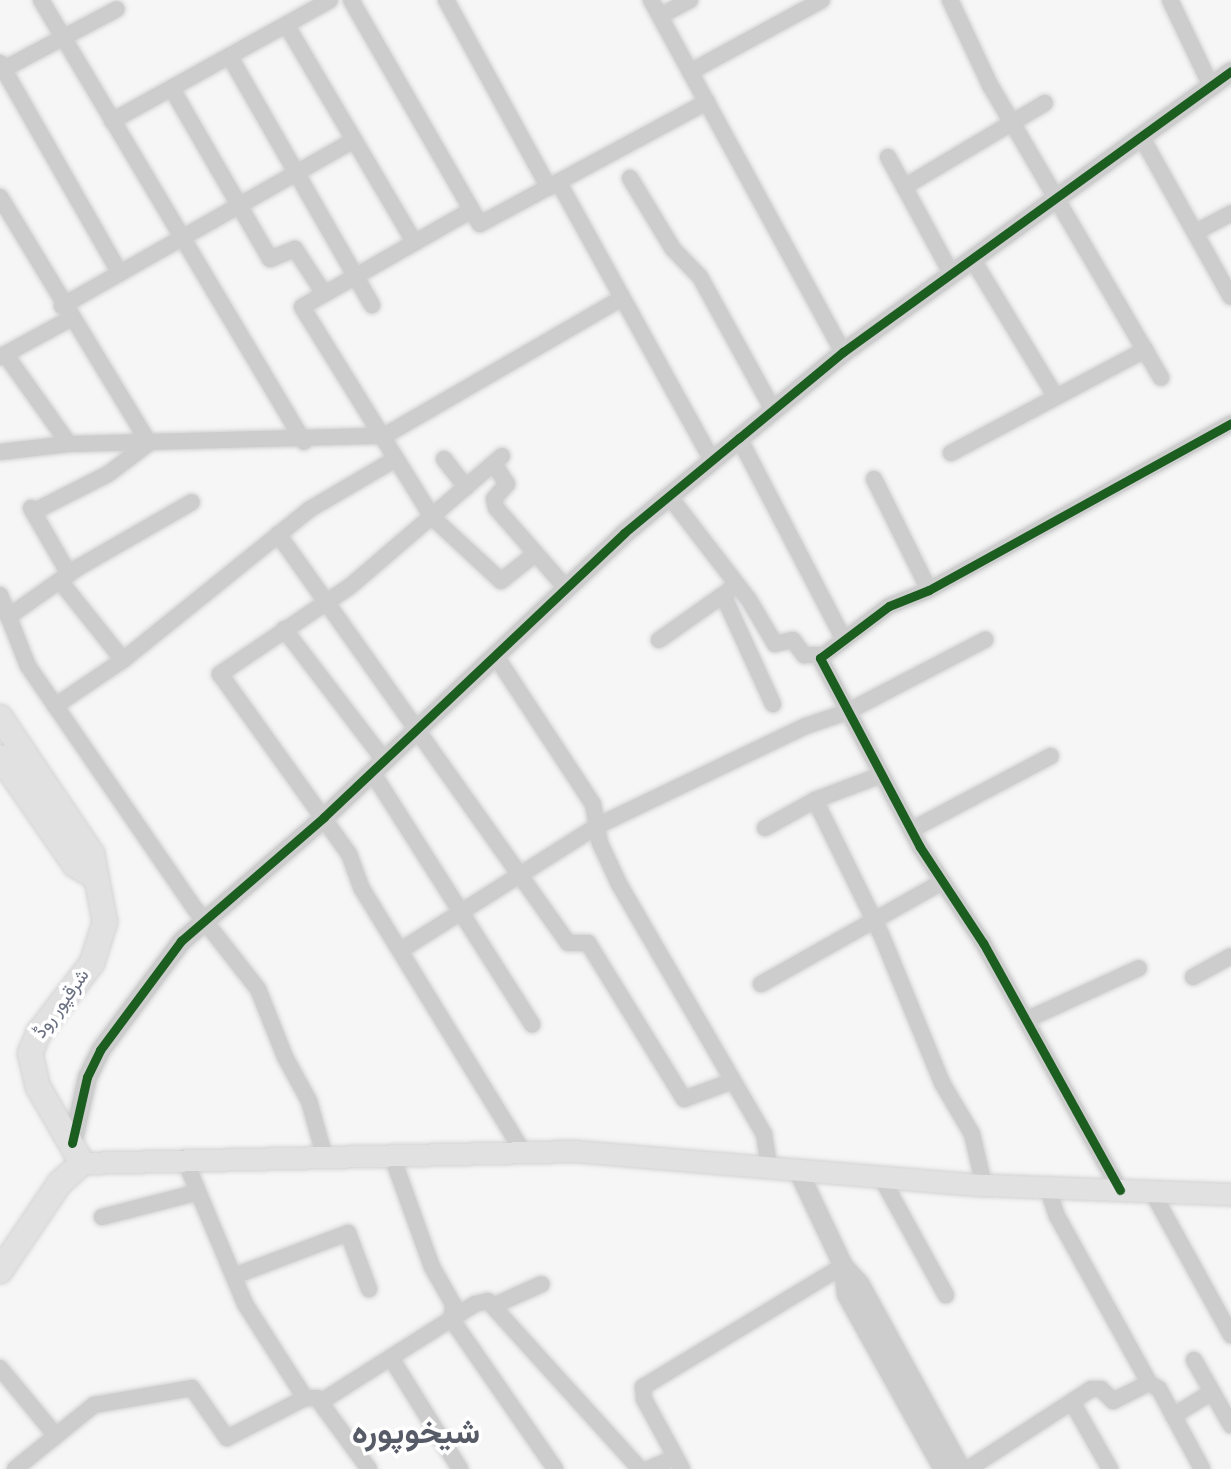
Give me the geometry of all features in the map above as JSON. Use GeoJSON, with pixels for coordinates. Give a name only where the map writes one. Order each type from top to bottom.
{"type":"FeatureCollection","features":[{"type":"Feature","properties":{"kind":"main road","name":"شرقپور روڈ"},"geometry":{"type":"LineString","coordinates":[[0,717],[92,855],[93,876],[104,905],[101,938],[92,963],[39,1032],[30,1053],[38,1087],[77,1153]]}},
{"type":"Feature","properties":{"kind":"main road"},"geometry":{"type":"LineString","coordinates":[[0,757],[75,865],[93,876]]}},
{"type":"Feature","properties":{"kind":"main road"},"geometry":{"type":"LineString","coordinates":[[0,1271],[60,1184],[77,1153],[184,1158],[575,1151],[769,1165],[984,1185],[1151,1190],[1229,1198]]}},
{"type":"Feature","properties":{"kind":"street"},"geometry":{"type":"LineString","coordinates":[[41,0],[304,442]]}},
{"type":"Feature","properties":{"kind":"street"},"geometry":{"type":"LineString","coordinates":[[112,121],[330,0]]}},
{"type":"Feature","properties":{"kind":"street"},"geometry":{"type":"LineString","coordinates":[[351,0],[478,223],[485,223],[707,102]]}},
{"type":"Feature","properties":{"kind":"street"},"geometry":{"type":"LineString","coordinates":[[446,0],[622,298],[712,460]]}},
{"type":"Feature","properties":{"kind":"street"},"geometry":{"type":"LineString","coordinates":[[651,0],[843,352]]}},
{"type":"Feature","properties":{"kind":"street"},"geometry":{"type":"LineString","coordinates":[[660,16],[690,0]]}},
{"type":"Feature","properties":{"kind":"street"},"geometry":{"type":"LineString","coordinates":[[690,72],[822,0]]}},
{"type":"Feature","properties":{"kind":"street"},"geometry":{"type":"LineString","coordinates":[[950,0],[1012,123],[1060,198],[1161,378]]}},
{"type":"Feature","properties":{"kind":"street"},"geometry":{"type":"LineString","coordinates":[[1170,0],[1211,86]]}},
{"type":"Feature","properties":{"kind":"street"},"geometry":{"type":"LineString","coordinates":[[117,9],[64,40],[1,68],[120,273]]}},
{"type":"Feature","properties":{"kind":"street"},"geometry":{"type":"LineString","coordinates":[[287,26],[414,242]]}},
{"type":"Feature","properties":{"kind":"street"},"geometry":{"type":"LineString","coordinates":[[230,57],[372,306]]}},
{"type":"Feature","properties":{"kind":"street"},"geometry":{"type":"LineString","coordinates":[[77,1153],[87,1077],[100,1050],[163,959],[205,919],[324,817],[566,588],[712,460],[843,352],[1060,198],[1231,71]]}},
{"type":"Feature","properties":{"kind":"street"},"geometry":{"type":"LineString","coordinates":[[172,89],[270,259],[295,248],[323,292]]}},
{"type":"Feature","properties":{"kind":"street"},"geometry":{"type":"LineString","coordinates":[[904,187],[1045,103]]}},
{"type":"Feature","properties":{"kind":"street"},"geometry":{"type":"LineString","coordinates":[[1142,138],[1231,297]]}},
{"type":"Feature","properties":{"kind":"street"},"geometry":{"type":"LineString","coordinates":[[69,444],[3,355],[120,273],[354,140]]}},
{"type":"Feature","properties":{"kind":"street"},"geometry":{"type":"LineString","coordinates":[[888,157],[952,275]]}},
{"type":"Feature","properties":{"kind":"street"},"geometry":{"type":"LineString","coordinates":[[629,178],[673,249],[700,277],[773,410]]}},
{"type":"Feature","properties":{"kind":"street"},"geometry":{"type":"LineString","coordinates":[[0,197],[66,312],[149,443]]}},
{"type":"Feature","properties":{"kind":"street"},"geometry":{"type":"LineString","coordinates":[[470,211],[306,302],[303,310],[394,460],[432,517],[501,581],[535,554]]}},
{"type":"Feature","properties":{"kind":"street"},"geometry":{"type":"LineString","coordinates":[[1196,232],[1231,213]]}},
{"type":"Feature","properties":{"kind":"street"},"geometry":{"type":"LineString","coordinates":[[973,260],[1054,394]]}},
{"type":"Feature","properties":{"kind":"street"},"geometry":{"type":"LineString","coordinates":[[0,452],[69,444],[304,442],[380,437],[622,298]]}},
{"type":"Feature","properties":{"kind":"street"},"geometry":{"type":"LineString","coordinates":[[951,453],[1027,416],[1054,394],[1145,350]]}},
{"type":"Feature","properties":{"kind":"street"},"geometry":{"type":"LineString","coordinates":[[669,496],[737,585],[775,644],[793,640],[804,655],[821,654],[889,606],[929,590],[1231,423]]}},
{"type":"Feature","properties":{"kind":"street"},"geometry":{"type":"LineString","coordinates":[[739,438],[843,638]]}},
{"type":"Feature","properties":{"kind":"street"},"geometry":{"type":"LineString","coordinates":[[123,660],[64,577],[32,510],[108,474],[149,443]]}},
{"type":"Feature","properties":{"kind":"street"},"geometry":{"type":"LineString","coordinates":[[444,459],[466,487]]}},
{"type":"Feature","properties":{"kind":"street"},"geometry":{"type":"LineString","coordinates":[[55,706],[123,660],[278,534],[394,460]]}},
{"type":"Feature","properties":{"kind":"street"},"geometry":{"type":"LineString","coordinates":[[524,1153],[324,817],[220,674],[326,602],[498,460],[507,484],[494,505],[566,588]]}},
{"type":"Feature","properties":{"kind":"street"},"geometry":{"type":"LineString","coordinates":[[874,479],[929,590]]}},
{"type":"Feature","properties":{"kind":"street"},"geometry":{"type":"LineString","coordinates":[[8,617],[64,577],[192,502]]}},
{"type":"Feature","properties":{"kind":"street"},"geometry":{"type":"LineString","coordinates":[[278,534],[419,727],[568,943],[588,943],[684,1099],[733,1081]]}},
{"type":"Feature","properties":{"kind":"street"},"geometry":{"type":"LineString","coordinates":[[659,640],[737,585]]}},
{"type":"Feature","properties":{"kind":"street"},"geometry":{"type":"LineString","coordinates":[[0,595],[28,666],[205,919],[258,989],[285,1057],[309,1101],[324,1154]]}},
{"type":"Feature","properties":{"kind":"street"},"geometry":{"type":"LineString","coordinates":[[723,596],[772,705]]}},
{"type":"Feature","properties":{"kind":"street"},"geometry":{"type":"LineString","coordinates":[[284,629],[378,766],[532,1024]]}},
{"type":"Feature","properties":{"kind":"street"},"geometry":{"type":"LineString","coordinates":[[401,950],[461,909],[597,826],[806,726],[848,712],[985,640]]}},
{"type":"Feature","properties":{"kind":"street"},"geometry":{"type":"LineString","coordinates":[[821,654],[848,712],[911,830],[1026,1020],[1120,1190]]}},
{"type":"Feature","properties":{"kind":"street"},"geometry":{"type":"LineString","coordinates":[[495,655],[570,764],[597,811],[597,826],[629,903],[764,1133],[769,1165]]}},
{"type":"Feature","properties":{"kind":"street"},"geometry":{"type":"LineString","coordinates":[[911,830],[1051,756]]}},
{"type":"Feature","properties":{"kind":"street"},"geometry":{"type":"LineString","coordinates":[[765,828],[815,800],[881,775]]}},
{"type":"Feature","properties":{"kind":"street"},"geometry":{"type":"LineString","coordinates":[[815,800],[874,920],[942,1083],[972,1134],[984,1185]]}},
{"type":"Feature","properties":{"kind":"street"},"geometry":{"type":"LineString","coordinates":[[761,984],[942,882]]}},
{"type":"Feature","properties":{"kind":"street"},"geometry":{"type":"LineString","coordinates":[[1193,977],[1231,956]]}},
{"type":"Feature","properties":{"kind":"street"},"geometry":{"type":"LineString","coordinates":[[1026,1020],[1139,968]]}},
{"type":"Feature","properties":{"kind":"street"},"geometry":{"type":"LineString","coordinates":[[393,1156],[432,1267],[453,1304],[452,1320],[555,1469]]}},
{"type":"Feature","properties":{"kind":"street"},"geometry":{"type":"LineString","coordinates":[[184,1158],[195,1193],[270,1348],[305,1398]]}},
{"type":"Feature","properties":{"kind":"street"},"geometry":{"type":"LineString","coordinates":[[797,1169],[843,1266],[859,1283],[961,1469]]}},
{"type":"Feature","properties":{"kind":"street"},"geometry":{"type":"LineString","coordinates":[[881,1177],[946,1295]]}},
{"type":"Feature","properties":{"kind":"street"},"geometry":{"type":"LineString","coordinates":[[1048,1189],[1057,1216],[1149,1383],[1159,1390],[1202,1469]]}},
{"type":"Feature","properties":{"kind":"street"},"geometry":{"type":"LineString","coordinates":[[1151,1190],[1231,1335]]}},
{"type":"Feature","properties":{"kind":"street"},"geometry":{"type":"LineString","coordinates":[[102,1217],[195,1193]]}},
{"type":"Feature","properties":{"kind":"street"},"geometry":{"type":"LineString","coordinates":[[234,1276],[348,1233],[369,1289]]}},
{"type":"Feature","properties":{"kind":"street"},"geometry":{"type":"LineString","coordinates":[[648,1469],[679,1463],[644,1399],[643,1387],[843,1266]]}},
{"type":"Feature","properties":{"kind":"street"},"geometry":{"type":"LineString","coordinates":[[843,1266],[846,1294],[943,1469]]}},
{"type":"Feature","properties":{"kind":"street"},"geometry":{"type":"LineString","coordinates":[[495,1305],[542,1284]]}},
{"type":"Feature","properties":{"kind":"street"},"geometry":{"type":"LineString","coordinates":[[15,1469],[101,1403],[192,1388],[221,1434],[230,1438],[305,1398],[322,1401],[480,1301],[495,1305],[640,1469]]}},
{"type":"Feature","properties":{"kind":"street"},"geometry":{"type":"LineString","coordinates":[[391,1358],[460,1469]]}},
{"type":"Feature","properties":{"kind":"street"},"geometry":{"type":"LineString","coordinates":[[1194,1360],[1231,1425]]}},
{"type":"Feature","properties":{"kind":"street"},"geometry":{"type":"LineString","coordinates":[[0,1368],[56,1436]]}},
{"type":"Feature","properties":{"kind":"street"},"geometry":{"type":"LineString","coordinates":[[968,1469],[1096,1388],[1113,1401],[1149,1383]]}},
{"type":"Feature","properties":{"kind":"street"},"geometry":{"type":"LineString","coordinates":[[1173,1416],[1212,1392]]}},
{"type":"Feature","properties":{"kind":"street"},"geometry":{"type":"LineString","coordinates":[[322,1401],[369,1469]]}},
{"type":"Feature","properties":{"kind":"street"},"geometry":{"type":"LineString","coordinates":[[1072,1402],[1110,1469]]}},
{"type":"Feature","properties":{"kind":"cycle path"},"geometry":{"type":"LineString","coordinates":[[72,1143],[87,1077],[100,1050],[181,941],[324,817],[624,533],[843,352],[1231,71]]}},
{"type":"Feature","properties":{"kind":"cycle path"},"geometry":{"type":"LineString","coordinates":[[1120,1190],[983,943],[920,847],[820,658],[889,606],[929,590],[1231,423]]}},
{"type":"Feature","properties":{"kind":"district","name":"شیخوپورہ"},"geometry":{"type":"Point","coordinates":[416,1433]}}]}
